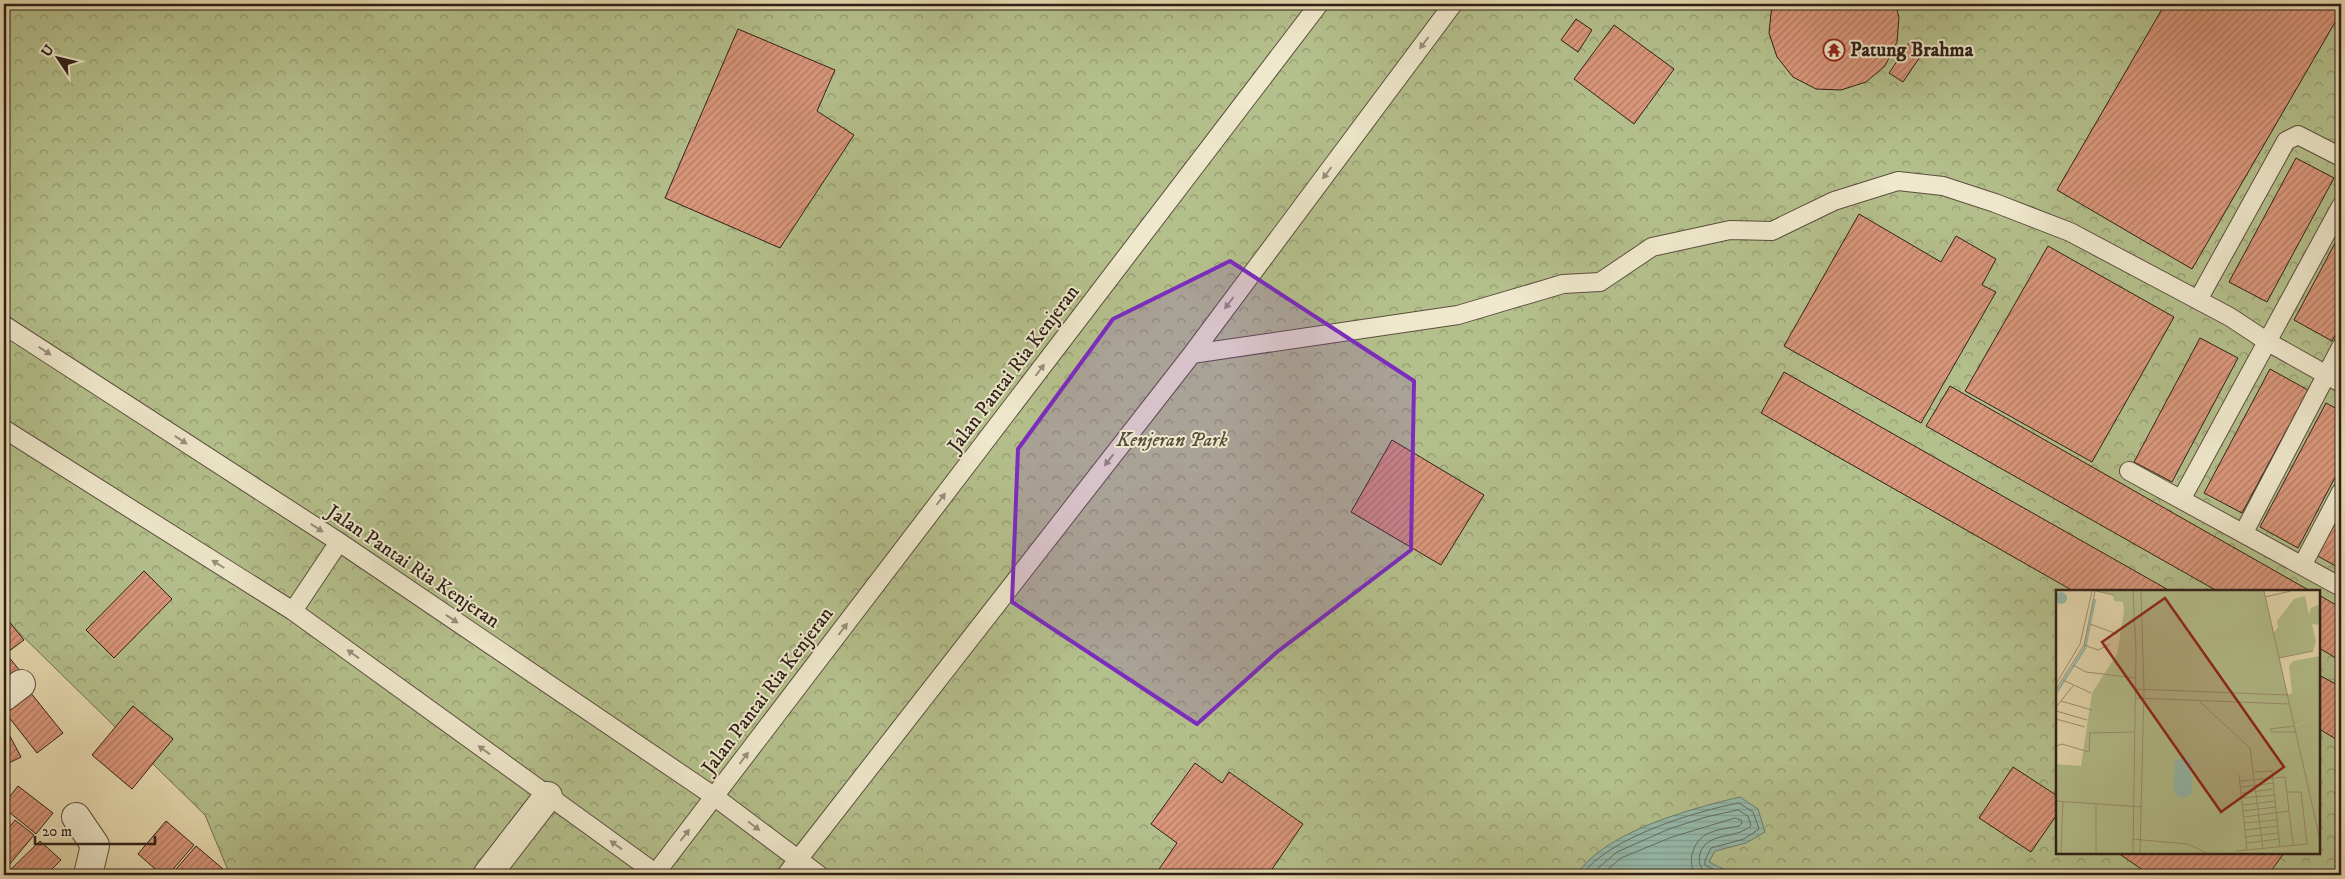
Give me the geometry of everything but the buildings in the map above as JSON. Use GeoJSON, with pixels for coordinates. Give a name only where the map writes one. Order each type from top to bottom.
{"type":"FeatureCollection","features":[{"type":"Feature","properties":{"kind":"street"},"geometry":{"type":"LineString","coordinates":[[487,875],[548,796]]}},
{"type":"Feature","properties":{"kind":"street"},"geometry":{"type":"LineString","coordinates":[[76,817],[95,845],[88,875]]}},
{"type":"Feature","properties":{"kind":"lane","name":"Jalan Pantai Ria Kenjeran"},"geometry":{"type":"LineString","coordinates":[[4,324],[339,542],[715,797],[1319,4]]}},
{"type":"Feature","properties":{"kind":"lane"},"geometry":{"type":"LineString","coordinates":[[786,875],[1192,354],[1453,4]]}},
{"type":"Feature","properties":{"kind":"lane"},"geometry":{"type":"LineString","coordinates":[[2198,300],[2286,141],[2298,134],[2341,157]]}},
{"type":"Feature","properties":{"kind":"lane"},"geometry":{"type":"LineString","coordinates":[[1192,354],[1458,315],[1563,284],[1600,282],[1652,248],[1730,230],[1772,230],[1834,201],[1898,181],[1943,186],[1995,203],[2070,232],[2198,300],[2341,383]]}},
{"type":"Feature","properties":{"kind":"lane"},"geometry":{"type":"LineString","coordinates":[[2182,498],[2341,206]]}},
{"type":"Feature","properties":{"kind":"lane"},"geometry":{"type":"LineString","coordinates":[[2244,532],[2341,346]]}},
{"type":"Feature","properties":{"kind":"lane"},"geometry":{"type":"LineString","coordinates":[[4,429],[293,611],[656,874],[715,797],[819,875]]}},
{"type":"Feature","properties":{"kind":"lane"},"geometry":{"type":"LineString","coordinates":[[2129,471],[2182,498],[2341,587]]}},
{"type":"Feature","properties":{"kind":"lane"},"geometry":{"type":"LineString","coordinates":[[2302,564],[2341,492]]}},
{"type":"Feature","properties":{"kind":"lane"},"geometry":{"type":"LineString","coordinates":[[293,611],[339,542]]}},
{"type":"Feature","properties":{"kind":"highlighted area"},"geometry":{"type":"Polygon","coordinates":[[[1230,261],[1414,381],[1411,550],[1277,652],[1197,724],[1012,602],[1018,449],[1113,319],[1230,261]]]}},
{"type":"Feature","properties":{"kind":"green space","name":"Kenjeran Park"},"geometry":{"type":"Polygon","coordinates":[[[4,4],[2341,4],[2341,875],[230,875],[205,815],[4,618],[4,4]]]}},
{"type":"Feature","properties":{"kind":"water"},"geometry":{"type":"Polygon","coordinates":[[[1740,797],[1758,809],[1765,832],[1746,843],[1715,851],[1709,862],[1736,875],[1576,875],[1607,846],[1628,834],[1674,815],[1740,797]]]}},
{"type":"Feature","properties":{"kind":"place","name":"Patung Brahma"},"geometry":{"type":"Point","coordinates":[1834,50]}}]}
